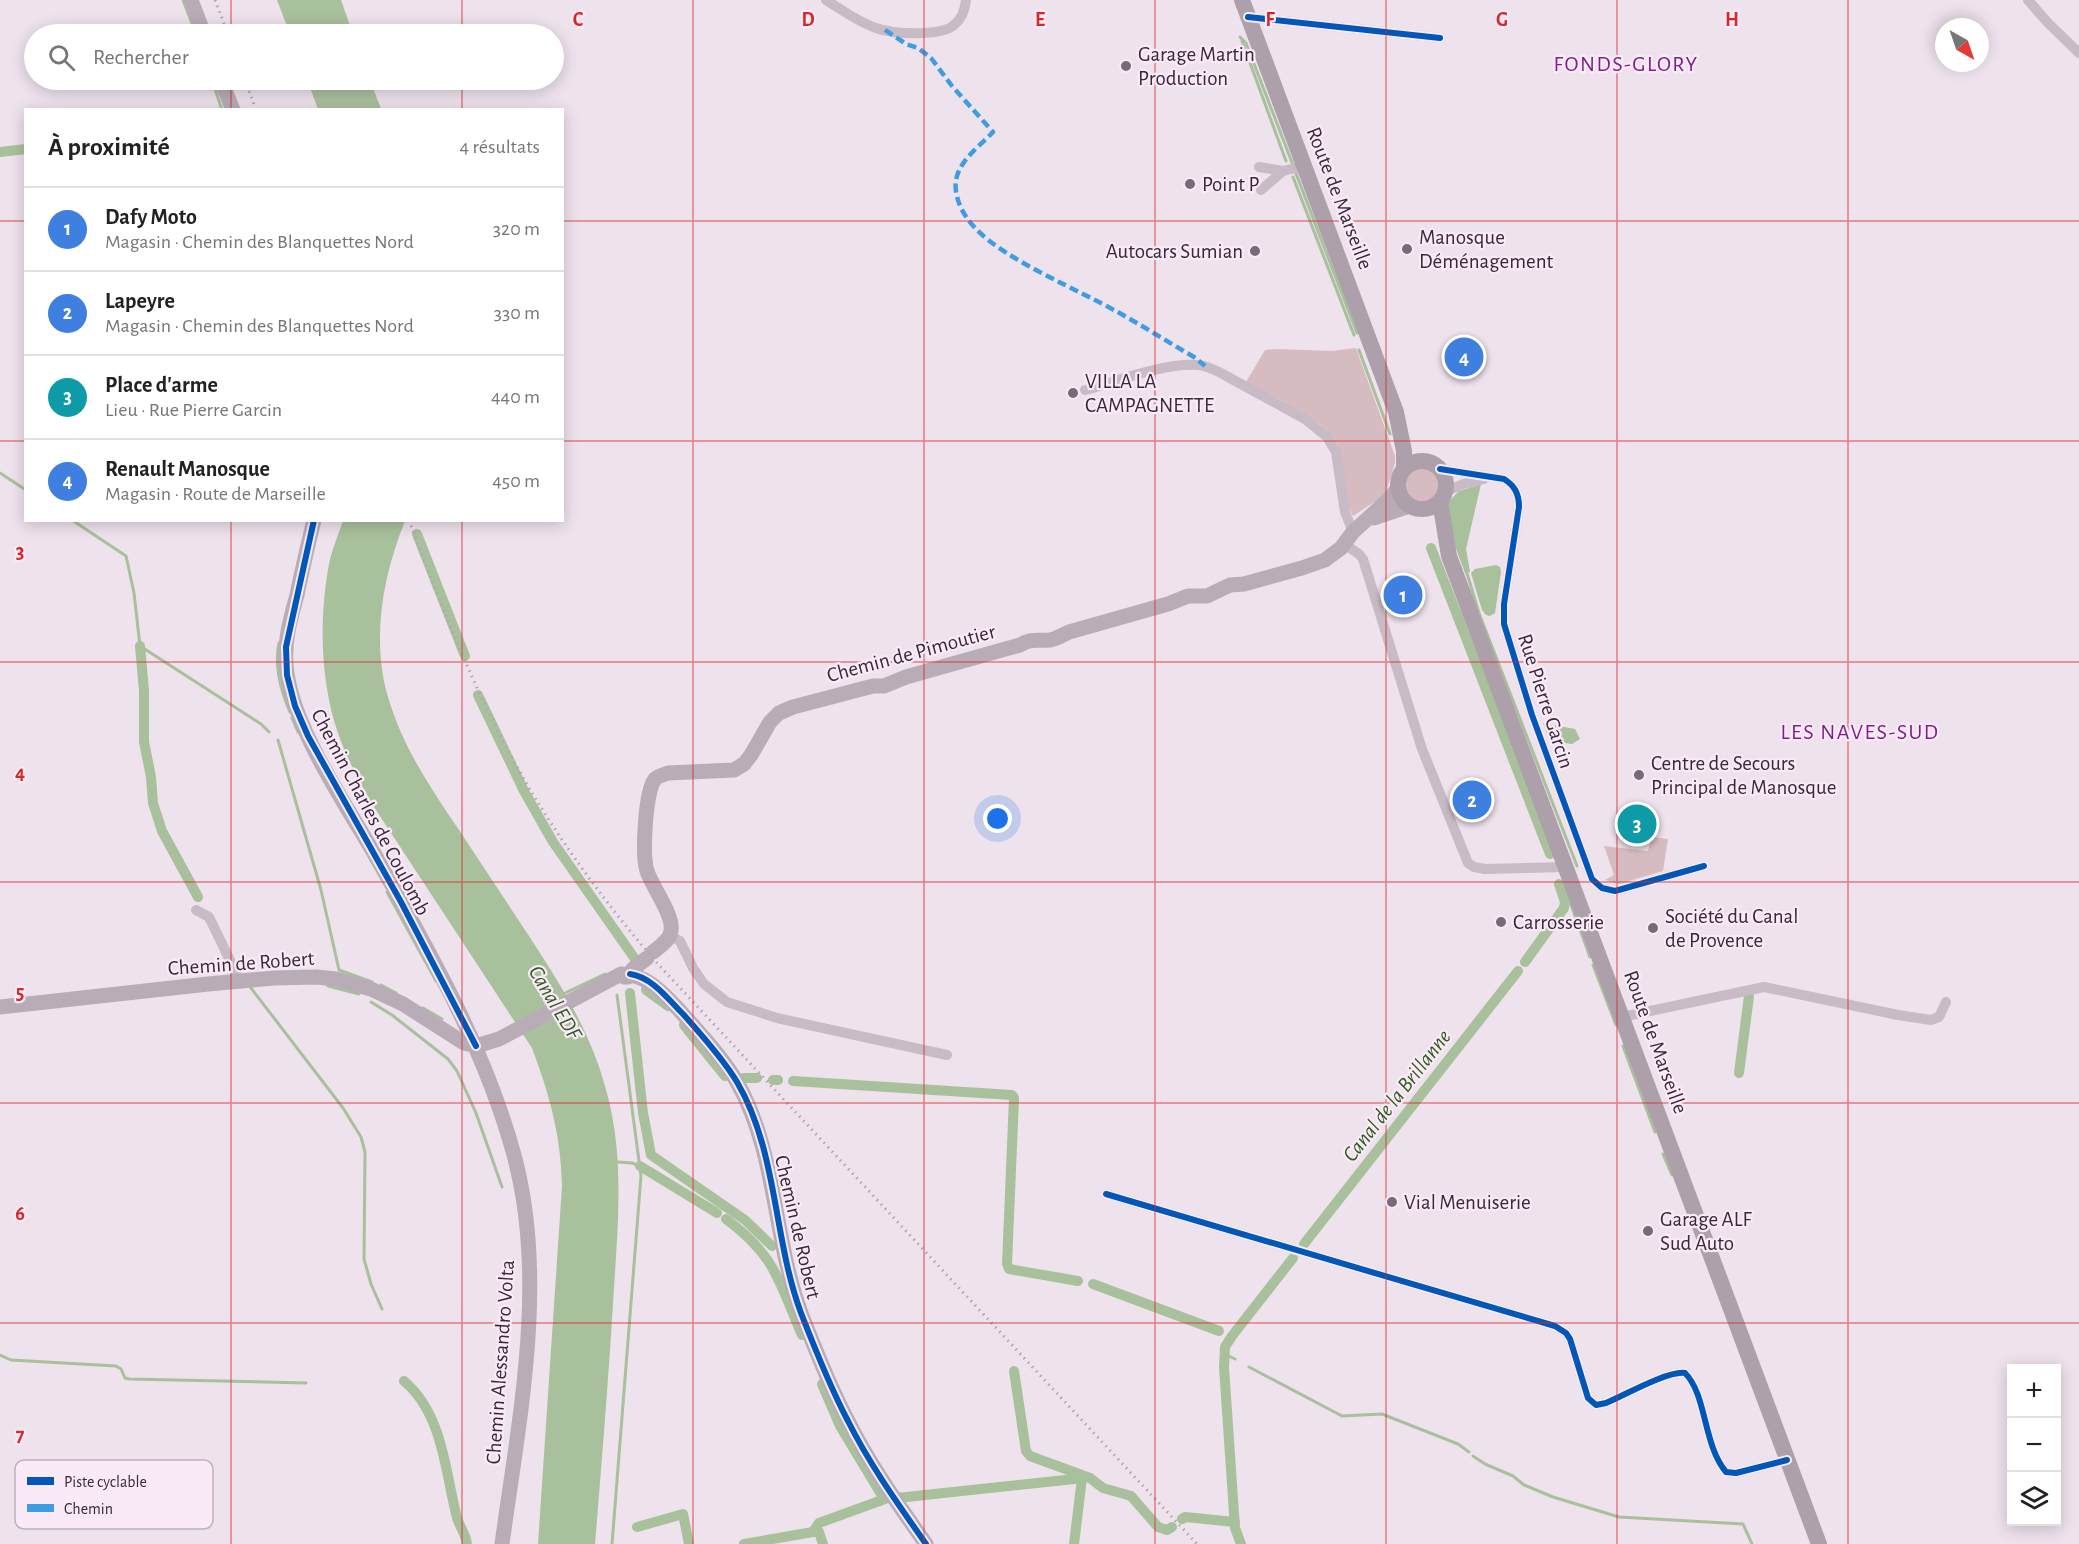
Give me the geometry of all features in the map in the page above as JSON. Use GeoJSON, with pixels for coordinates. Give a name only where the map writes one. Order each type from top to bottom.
{"type":"FeatureCollection","features":[{"type":"Feature","properties":{"kind":"main road","name":"Route de Marseille"},"geometry":{"type":"LineString","coordinates":[[1242,0],[1396,412],[1416,448],[1434,465]]}},
{"type":"Feature","properties":{"kind":"main road","name":"Route de Marseille"},"geometry":{"type":"LineString","coordinates":[[1396,412],[1404,451],[1404,469]]}},
{"type":"Feature","properties":{"kind":"main road"},"geometry":{"type":"LineString","coordinates":[[1417,461],[1434,465],[1445,478],[1442,496],[1429,508],[1415,507],[1401,497],[1398,488],[1399,478],[1404,469],[1417,461]]}},
{"type":"Feature","properties":{"kind":"main road","name":"Route de Marseille"},"geometry":{"type":"LineString","coordinates":[[1442,496],[1449,556]]}},
{"type":"Feature","properties":{"kind":"main road","name":"Route de Marseille"},"geometry":{"type":"LineString","coordinates":[[1415,507],[1439,536],[1449,556],[1819,1544]]}},
{"type":"Feature","properties":{"kind":"street"},"geometry":{"type":"LineString","coordinates":[[191,0],[200,24]]}},
{"type":"Feature","properties":{"kind":"street"},"geometry":{"type":"LineString","coordinates":[[826,0],[878,29],[924,32],[942,31],[953,26],[961,17],[966,0]]}},
{"type":"Feature","properties":{"kind":"street"},"geometry":{"type":"LineString","coordinates":[[2028,0],[2079,54]]}},
{"type":"Feature","properties":{"kind":"street"},"geometry":{"type":"LineString","coordinates":[[1248,17],[1440,38]]}},
{"type":"Feature","properties":{"kind":"street"},"geometry":{"type":"LineString","coordinates":[[225,90],[232,108]]}},
{"type":"Feature","properties":{"kind":"street"},"geometry":{"type":"LineString","coordinates":[[1259,166],[1283,171],[1304,166]]}},
{"type":"Feature","properties":{"kind":"street"},"geometry":{"type":"LineString","coordinates":[[1261,190],[1283,171]]}},
{"type":"Feature","properties":{"kind":"street"},"geometry":{"type":"LineString","coordinates":[[1085,390],[1166,369],[1194,365],[1205,366],[1305,419],[1327,437],[1336,452],[1349,538],[1363,559],[1422,749],[1468,863],[1485,869],[1566,867]]}},
{"type":"Feature","properties":{"kind":"street"},"geometry":{"type":"LineString","coordinates":[[1434,465],[1500,478]]}},
{"type":"Feature","properties":{"kind":"street"},"geometry":{"type":"LineString","coordinates":[[1442,496],[1470,481],[1500,478]]}},
{"type":"Feature","properties":{"kind":"street","name":"Rue Pierre Garcin"},"geometry":{"type":"LineString","coordinates":[[1500,478],[1507,480],[1515,488],[1519,503],[1503,610],[1504,624],[1532,715],[1589,875],[1600,887],[1615,891],[1704,866]]}},
{"type":"Feature","properties":{"kind":"street","name":"Chemin de Pimoutier"},"geometry":{"type":"LineString","coordinates":[[670,936],[671,920],[648,874],[644,852],[644,832],[652,784],[660,776],[676,773],[722,772],[739,767],[751,756],[775,716],[793,707],[873,686],[884,686],[906,677],[1036,639],[1056,638],[1188,596],[1203,597],[1230,585],[1244,584],[1302,568],[1331,557],[1398,488]]}},
{"type":"Feature","properties":{"kind":"street","name":"Chemin de Pimoutier"},"geometry":{"type":"LineString","coordinates":[[1366,521],[1415,507]]}},
{"type":"Feature","properties":{"kind":"street","name":"Chemin Charles de Coulomb"},"geometry":{"type":"LineString","coordinates":[[314,522],[286,646],[287,675],[296,706],[313,744],[401,902],[476,1046]]}},
{"type":"Feature","properties":{"kind":"street"},"geometry":{"type":"LineString","coordinates":[[196,910],[209,917],[240,981]]}},
{"type":"Feature","properties":{"kind":"street"},"geometry":{"type":"LineString","coordinates":[[476,1046],[499,1039],[621,974],[632,978],[650,955],[670,936],[680,941],[693,969],[704,984],[727,1002],[777,1018],[947,1055]]}},
{"type":"Feature","properties":{"kind":"street","name":"Chemin de Robert"},"geometry":{"type":"LineString","coordinates":[[0,1007],[240,981],[316,977],[354,983],[387,996],[464,1043],[476,1046]]}},
{"type":"Feature","properties":{"kind":"street","name":"Chemin de Robert"},"geometry":{"type":"LineString","coordinates":[[632,978],[647,980],[655,987],[697,1030],[736,1080],[764,1150],[788,1273],[802,1314],[848,1421],[881,1479],[926,1544]]}},
{"type":"Feature","properties":{"kind":"street"},"geometry":{"type":"LineString","coordinates":[[1622,1017],[1764,987],[1931,1020],[1940,1017],[1946,1002]]}},
{"type":"Feature","properties":{"kind":"street"},"geometry":{"type":"LineString","coordinates":[[445,1031],[455,1025],[458,1008]]}},
{"type":"Feature","properties":{"kind":"street","name":"Chemin Alessandro Volta"},"geometry":{"type":"LineString","coordinates":[[476,1046],[515,1157],[529,1230],[530,1286],[520,1419],[502,1544]]}},
{"type":"Feature","properties":{"kind":"street"},"geometry":{"type":"LineString","coordinates":[[1106,1194],[1555,1326],[1570,1339],[1588,1398],[1596,1405],[1606,1403],[1668,1375],[1685,1373],[1694,1386],[1715,1457],[1725,1472],[1736,1473],[1787,1460]]}},
{"type":"Feature","properties":{"kind":"shaded area"},"geometry":{"type":"Polygon","coordinates":[[[1356,348],[1395,456],[1395,463],[1386,492],[1353,516],[1345,492],[1339,448],[1333,438],[1312,419],[1246,382],[1265,350],[1332,351],[1356,348]]]}},
{"type":"Feature","properties":{"kind":"shaded area"},"geometry":{"type":"Polygon","coordinates":[[[1422,467],[1434,472],[1439,484],[1434,496],[1422,501],[1410,496],[1405,484],[1410,472],[1422,467]]]}},
{"type":"Feature","properties":{"kind":"shaded area"},"geometry":{"type":"Polygon","coordinates":[[[1628,809],[1650,812],[1648,838],[1624,836],[1628,809]]]}},
{"type":"Feature","properties":{"kind":"shaded area"},"geometry":{"type":"Polygon","coordinates":[[[1651,837],[1668,839],[1663,871],[1619,884],[1605,880],[1614,875],[1604,846],[1648,851],[1651,837]]]}},
{"type":"Feature","properties":{"kind":"water"},"geometry":{"type":"Polygon","coordinates":[[[277,0],[341,0],[349,24],[286,24],[277,0]]]}},
{"type":"Feature","properties":{"kind":"water"},"geometry":{"type":"Polygon","coordinates":[[[311,90],[374,90],[381,108],[318,108],[311,90]]]}},
{"type":"Feature","properties":{"kind":"water"},"geometry":{"type":"Polygon","coordinates":[[[1481,484],[1466,549],[1470,572],[1465,573],[1451,535],[1448,502],[1459,491],[1481,484]]]}},
{"type":"Feature","properties":{"kind":"water","name":"Canal EDF"},"geometry":{"type":"Polygon","coordinates":[[[343,522],[405,522],[385,585],[380,630],[383,675],[394,715],[427,781],[529,936],[576,1013],[594,1053],[608,1097],[616,1144],[618,1216],[595,1544],[538,1544],[562,1186],[553,1116],[532,1048],[374,807],[345,752],[332,713],[323,649],[326,585],[333,548],[343,522]]]}},
{"type":"Feature","properties":{"kind":"water"},"geometry":{"type":"Polygon","coordinates":[[[1496,565],[1500,567],[1501,572],[1495,613],[1490,616],[1482,610],[1471,573],[1475,569],[1496,565]]]}},
{"type":"Feature","properties":{"kind":"water"},"geometry":{"type":"Polygon","coordinates":[[[1543,723],[1575,729],[1580,739],[1572,744],[1550,741],[1543,723]]]}},
{"type":"Feature","properties":{"kind":"waterway"},"geometry":{"type":"LineString","coordinates":[[183,0],[192,24]]}},
{"type":"Feature","properties":{"kind":"waterway"},"geometry":{"type":"LineString","coordinates":[[1240,37],[1246,43],[1293,165]]}},
{"type":"Feature","properties":{"kind":"waterway"},"geometry":{"type":"LineString","coordinates":[[1242,41],[1286,161]]}},
{"type":"Feature","properties":{"kind":"waterway"},"geometry":{"type":"LineString","coordinates":[[215,90],[221,108]]}},
{"type":"Feature","properties":{"kind":"waterway"},"geometry":{"type":"LineString","coordinates":[[0,152],[24,149]]}},
{"type":"Feature","properties":{"kind":"waterway"},"geometry":{"type":"LineString","coordinates":[[1295,171],[1357,333]]}},
{"type":"Feature","properties":{"kind":"waterway"},"geometry":{"type":"LineString","coordinates":[[1293,177],[1354,335]]}},
{"type":"Feature","properties":{"kind":"waterway"},"geometry":{"type":"LineString","coordinates":[[1359,350],[1390,434]]}},
{"type":"Feature","properties":{"kind":"waterway"},"geometry":{"type":"LineString","coordinates":[[0,473],[24,489]]}},
{"type":"Feature","properties":{"kind":"waterway"},"geometry":{"type":"LineString","coordinates":[[75,522],[126,556],[134,593],[140,646],[261,724],[269,732]]}},
{"type":"Feature","properties":{"kind":"waterway"},"geometry":{"type":"LineString","coordinates":[[417,534],[465,656]]}},
{"type":"Feature","properties":{"kind":"waterway","name":"Canal de la Brillanne"},"geometry":{"type":"LineString","coordinates":[[1431,548],[1550,854]]}},
{"type":"Feature","properties":{"kind":"waterway"},"geometry":{"type":"LineString","coordinates":[[1466,570],[1479,613],[1577,866]]}},
{"type":"Feature","properties":{"kind":"waterway","name":"Canal de la Brillanne"},"geometry":{"type":"LineString","coordinates":[[1457,615],[1463,614],[1463,616]]}},
{"type":"Feature","properties":{"kind":"waterway"},"geometry":{"type":"LineString","coordinates":[[279,643],[277,661],[279,678],[290,712]]}},
{"type":"Feature","properties":{"kind":"waterway"},"geometry":{"type":"LineString","coordinates":[[140,646],[144,691],[144,742],[151,777],[153,803],[162,831],[198,897]]}},
{"type":"Feature","properties":{"kind":"waterway"},"geometry":{"type":"LineString","coordinates":[[478,695],[524,791],[553,842],[635,959]]}},
{"type":"Feature","properties":{"kind":"waterway"},"geometry":{"type":"LineString","coordinates":[[292,718],[298,732]]}},
{"type":"Feature","properties":{"kind":"waterway"},"geometry":{"type":"LineString","coordinates":[[278,740],[321,890],[339,970],[372,982]]}},
{"type":"Feature","properties":{"kind":"waterway","name":"Canal de la Brillanne"},"geometry":{"type":"LineString","coordinates":[[1525,962],[1564,908],[1565,902],[1559,884]]}},
{"type":"Feature","properties":{"kind":"waterway"},"geometry":{"type":"LineString","coordinates":[[387,892],[436,981]]}},
{"type":"Feature","properties":{"kind":"waterway"},"geometry":{"type":"LineString","coordinates":[[1570,902],[1590,957]]}},
{"type":"Feature","properties":{"kind":"waterway"},"geometry":{"type":"LineString","coordinates":[[1593,965],[1616,1025]]}},
{"type":"Feature","properties":{"kind":"waterway","name":"Canal de la Brillanne"},"geometry":{"type":"LineString","coordinates":[[1304,1244],[1518,971]]}},
{"type":"Feature","properties":{"kind":"waterway"},"geometry":{"type":"LineString","coordinates":[[563,994],[605,974]]}},
{"type":"Feature","properties":{"kind":"waterway"},"geometry":{"type":"LineString","coordinates":[[381,985],[396,993]]}},
{"type":"Feature","properties":{"kind":"waterway"},"geometry":{"type":"LineString","coordinates":[[328,986],[359,994]]}},
{"type":"Feature","properties":{"kind":"waterway"},"geometry":{"type":"LineString","coordinates":[[251,988],[343,1108],[361,1137],[365,1152],[364,1259],[371,1284],[382,1309]]}},
{"type":"Feature","properties":{"kind":"waterway"},"geometry":{"type":"LineString","coordinates":[[646,990],[668,1006]]}},
{"type":"Feature","properties":{"kind":"waterway"},"geometry":{"type":"LineString","coordinates":[[630,993],[643,1113],[651,1155],[745,1220],[772,1246]]}},
{"type":"Feature","properties":{"kind":"waterway"},"geometry":{"type":"LineString","coordinates":[[612,1544],[641,1176],[617,995]]}},
{"type":"Feature","properties":{"kind":"waterway"},"geometry":{"type":"LineString","coordinates":[[1739,1073],[1749,996]]}},
{"type":"Feature","properties":{"kind":"waterway"},"geometry":{"type":"LineString","coordinates":[[371,1002],[392,1015],[448,1059],[457,1071],[476,1113],[502,1187]]}},
{"type":"Feature","properties":{"kind":"waterway"},"geometry":{"type":"LineString","coordinates":[[423,1008],[442,1019]]}},
{"type":"Feature","properties":{"kind":"waterway"},"geometry":{"type":"LineString","coordinates":[[684,1025],[725,1076]]}},
{"type":"Feature","properties":{"kind":"waterway"},"geometry":{"type":"LineString","coordinates":[[1623,1046],[1655,1132]]}},
{"type":"Feature","properties":{"kind":"waterway"},"geometry":{"type":"LineString","coordinates":[[744,1078],[757,1078]]}},
{"type":"Feature","properties":{"kind":"waterway"},"geometry":{"type":"LineString","coordinates":[[773,1080],[778,1080]]}},
{"type":"Feature","properties":{"kind":"waterway"},"geometry":{"type":"LineString","coordinates":[[793,1081],[1012,1095],[1014,1098],[1007,1264],[1009,1269],[1078,1281]]}},
{"type":"Feature","properties":{"kind":"waterway"},"geometry":{"type":"LineString","coordinates":[[1663,1154],[1672,1175]]}},
{"type":"Feature","properties":{"kind":"waterway"},"geometry":{"type":"LineString","coordinates":[[618,1162],[640,1166]]}},
{"type":"Feature","properties":{"kind":"waterway"},"geometry":{"type":"LineString","coordinates":[[640,1166],[717,1213]]}},
{"type":"Feature","properties":{"kind":"waterway"},"geometry":{"type":"LineString","coordinates":[[726,1219],[743,1232],[766,1258],[781,1285],[802,1335]]}},
{"type":"Feature","properties":{"kind":"waterway","name":"Canal de la Brillanne"},"geometry":{"type":"LineString","coordinates":[[1241,1544],[1235,1528],[1224,1367],[1225,1347],[1293,1258]]}},
{"type":"Feature","properties":{"kind":"waterway"},"geometry":{"type":"LineString","coordinates":[[1093,1284],[1219,1331]]}},
{"type":"Feature","properties":{"kind":"waterway"},"geometry":{"type":"LineString","coordinates":[[1224,1354],[1235,1359]]}},
{"type":"Feature","properties":{"kind":"waterway"},"geometry":{"type":"LineString","coordinates":[[0,1355],[11,1360],[116,1366],[121,1369],[125,1378],[129,1379],[306,1383]]}},
{"type":"Feature","properties":{"kind":"waterway"},"geometry":{"type":"LineString","coordinates":[[1249,1367],[1342,1416],[1382,1414],[1458,1444],[1469,1452]]}},
{"type":"Feature","properties":{"kind":"waterway"},"geometry":{"type":"LineString","coordinates":[[1014,1371],[1026,1451],[1030,1456],[1090,1478],[1103,1488],[1131,1496],[1158,1527],[1167,1530],[1172,1527]]}},
{"type":"Feature","properties":{"kind":"waterway"},"geometry":{"type":"LineString","coordinates":[[404,1381],[417,1394],[435,1426],[457,1518],[467,1544]]}},
{"type":"Feature","properties":{"kind":"waterway"},"geometry":{"type":"LineString","coordinates":[[822,1384],[840,1426],[884,1499]]}},
{"type":"Feature","properties":{"kind":"waterway"},"geometry":{"type":"LineString","coordinates":[[1473,1456],[1513,1476],[1524,1485],[1553,1497],[1619,1517],[1743,1524],[1752,1544]]}},
{"type":"Feature","properties":{"kind":"waterway"},"geometry":{"type":"LineString","coordinates":[[1074,1544],[1082,1478]]}},
{"type":"Feature","properties":{"kind":"waterway"},"geometry":{"type":"LineString","coordinates":[[897,1498],[1084,1478]]}},
{"type":"Feature","properties":{"kind":"waterway"},"geometry":{"type":"LineString","coordinates":[[744,1544],[813,1532],[819,1523],[885,1499]]}},
{"type":"Feature","properties":{"kind":"waterway"},"geometry":{"type":"LineString","coordinates":[[637,1527],[683,1514],[689,1544]]}},
{"type":"Feature","properties":{"kind":"waterway"},"geometry":{"type":"LineString","coordinates":[[1182,1519],[1185,1517],[1235,1522]]}},
{"type":"Feature","properties":{"kind":"waterway"},"geometry":{"type":"LineString","coordinates":[[813,1532],[819,1532],[823,1544]]}},
{"type":"Feature","properties":{"kind":"railway"},"geometry":{"type":"LineString","coordinates":[[215,0],[224,24]]}},
{"type":"Feature","properties":{"kind":"railway"},"geometry":{"type":"LineString","coordinates":[[249,90],[255,108]]}},
{"type":"Feature","properties":{"kind":"railway"},"geometry":{"type":"LineString","coordinates":[[410,522],[456,641],[512,758],[561,838],[616,914],[656,962],[1197,1544]]}},
{"type":"Feature","properties":{"kind":"marked path"},"geometry":{"type":"LineString","coordinates":[[885,30],[931,58],[952,86],[993,132],[967,158],[958,173],[956,182],[957,197],[961,207],[977,230],[1017,259],[1120,313],[1194,357],[1205,366]]}},
{"type":"Feature","properties":{"kind":"cycle path"},"geometry":{"type":"LineString","coordinates":[[1248,17],[1440,38]]}},
{"type":"Feature","properties":{"kind":"cycle path"},"geometry":{"type":"LineString","coordinates":[[1440,469],[1504,479],[1511,484],[1517,494],[1519,507],[1504,604],[1504,624],[1532,715],[1592,879],[1602,888],[1615,891],[1704,866]]}},
{"type":"Feature","properties":{"kind":"cycle path"},"geometry":{"type":"LineString","coordinates":[[314,522],[286,647],[287,675],[295,706],[308,736],[401,902],[476,1046]]}},
{"type":"Feature","properties":{"kind":"cycle path"},"geometry":{"type":"LineString","coordinates":[[630,974],[652,984],[683,1014],[712,1047],[737,1082],[760,1137],[792,1284],[817,1354],[841,1408],[866,1453],[926,1544]]}},
{"type":"Feature","properties":{"kind":"cycle path"},"geometry":{"type":"LineString","coordinates":[[1106,1194],[1555,1326],[1566,1333],[1570,1339],[1588,1398],[1596,1405],[1606,1403],[1668,1375],[1685,1373],[1697,1394],[1713,1448],[1726,1472],[1736,1473],[1787,1460]]}},
{"type":"Feature","properties":{"kind":"place","name":"Garage Martin Production"},"geometry":{"type":"Point","coordinates":[1126,66]}},
{"type":"Feature","properties":{"kind":"place","name":"Point P"},"geometry":{"type":"Point","coordinates":[1190,184]}},
{"type":"Feature","properties":{"kind":"place","name":"Manosque Déménagement"},"geometry":{"type":"Point","coordinates":[1407,249]}},
{"type":"Feature","properties":{"kind":"place","name":"Autocars Sumian"},"geometry":{"type":"Point","coordinates":[1255,251]}},
{"type":"Feature","properties":{"kind":"place","name":"Renault Manosque"},"geometry":{"type":"Point","coordinates":[1464,357]}},
{"type":"Feature","properties":{"kind":"place","name":"VILLA LA CAMPAGNETTE"},"geometry":{"type":"Point","coordinates":[1073,393]}},
{"type":"Feature","properties":{"kind":"place","name":"Dafy Moto"},"geometry":{"type":"Point","coordinates":[1403,595]}},
{"type":"Feature","properties":{"kind":"place","name":"Centre de Secours Principal de Manosque"},"geometry":{"type":"Point","coordinates":[1639,775]}},
{"type":"Feature","properties":{"kind":"place","name":"Lapeyre"},"geometry":{"type":"Point","coordinates":[1472,800]}},
{"type":"Feature","properties":{"kind":"place","name":"Place d'arme"},"geometry":{"type":"Point","coordinates":[1637,824]}},
{"type":"Feature","properties":{"kind":"place","name":"Carrosserie"},"geometry":{"type":"Point","coordinates":[1501,922]}},
{"type":"Feature","properties":{"kind":"place","name":"Société du Canal de Provence"},"geometry":{"type":"Point","coordinates":[1653,928]}},
{"type":"Feature","properties":{"kind":"place","name":"Vial Menuiserie"},"geometry":{"type":"Point","coordinates":[1392,1202]}},
{"type":"Feature","properties":{"kind":"place","name":"Garage ALF Sud Auto"},"geometry":{"type":"Point","coordinates":[1648,1231]}},
{"type":"Feature","properties":{"kind":"district","name":"FONDS-GLORY"},"geometry":{"type":"Point","coordinates":[1626,63]}},
{"type":"Feature","properties":{"kind":"district","name":"LES NAVES-SUD"},"geometry":{"type":"Point","coordinates":[1860,731]}}]}
